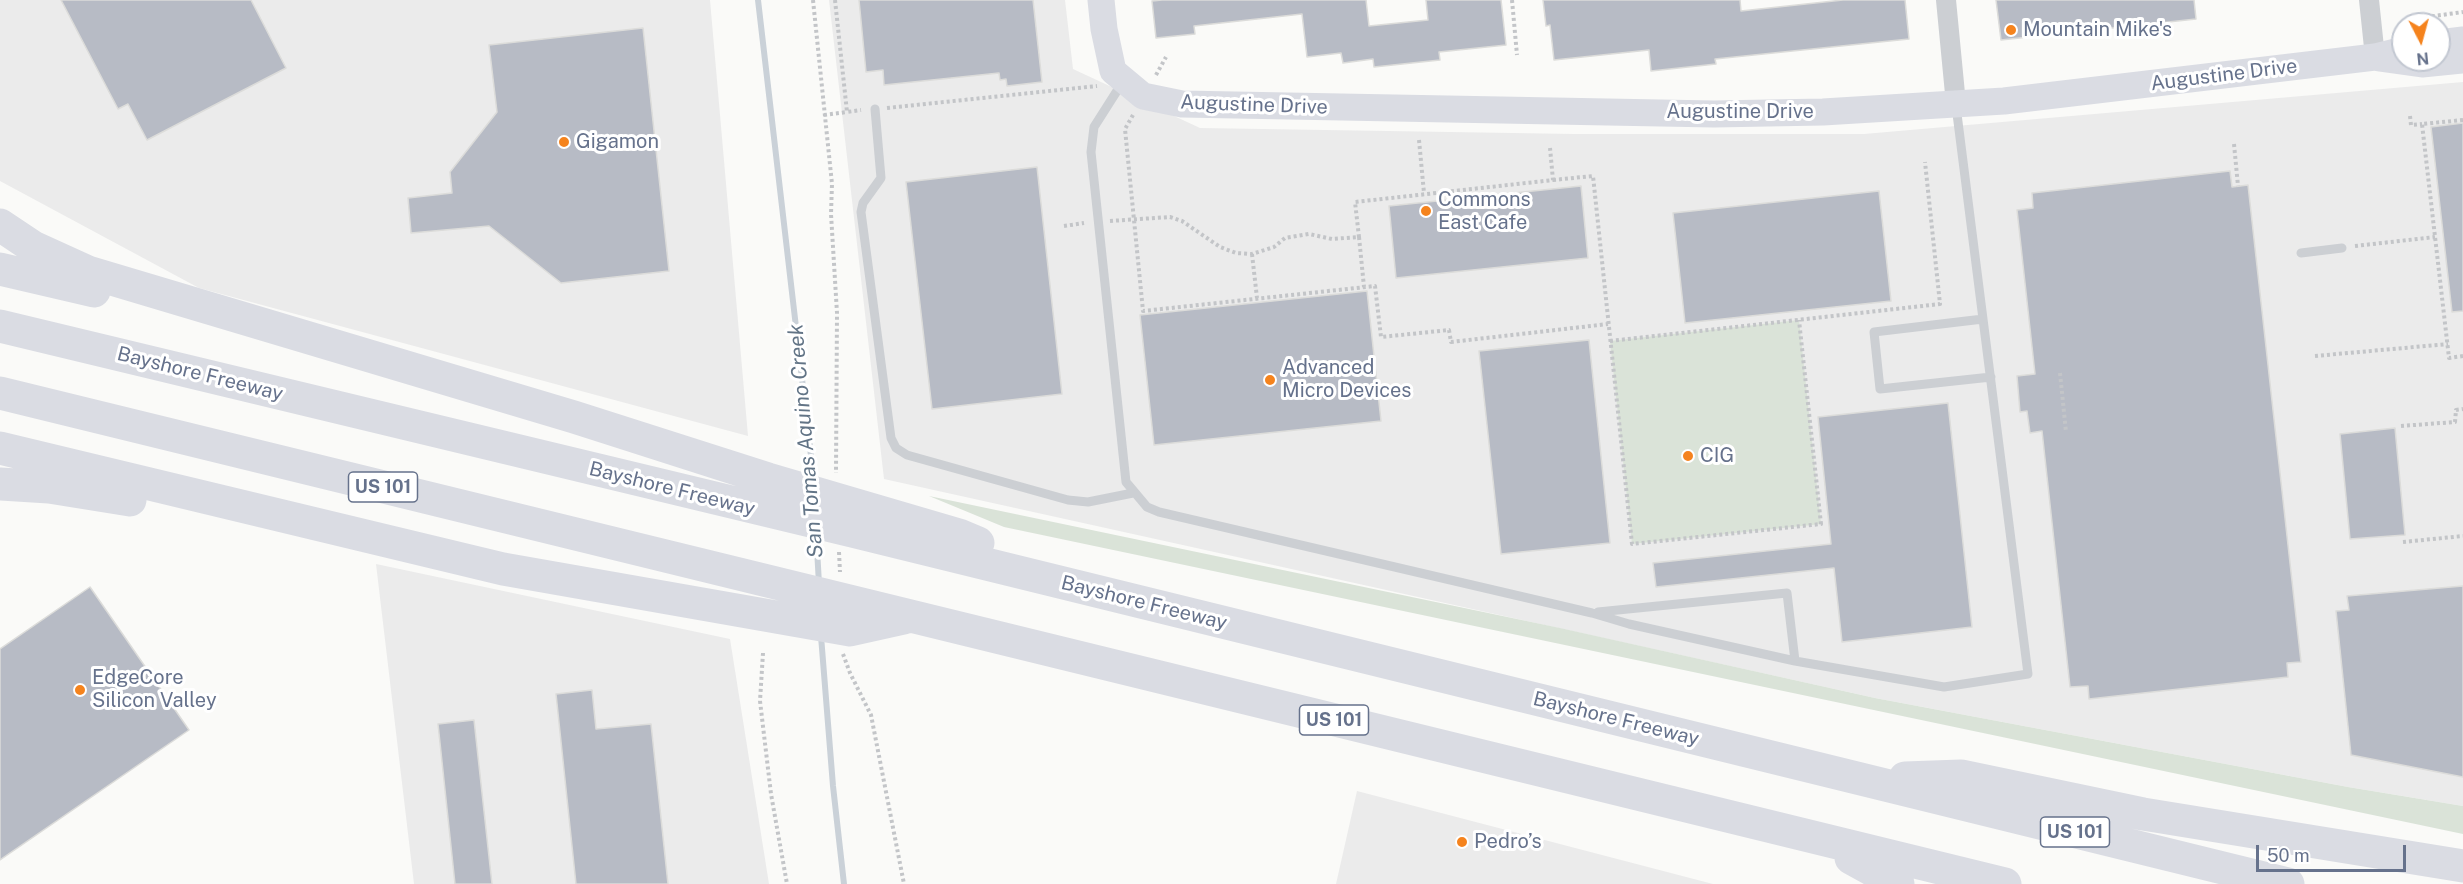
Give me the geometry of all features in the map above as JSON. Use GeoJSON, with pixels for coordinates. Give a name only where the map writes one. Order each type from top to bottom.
{"type":"FeatureCollection","features":[{"type":"Feature","properties":{"kind":"highway"},"geometry":{"type":"LineString","coordinates":[[0,225],[33,247],[88,272],[574,417],[768,479],[850,516]]}},
{"type":"Feature","properties":{"kind":"highway"},"geometry":{"type":"LineString","coordinates":[[0,269],[344,349]]}},
{"type":"Feature","properties":{"kind":"highway","name":"Bayshore Freeway"},"geometry":{"type":"LineString","coordinates":[[0,326],[765,511],[850,516],[1070,584],[2288,884]]}},
{"type":"Feature","properties":{"kind":"highway","name":"US 101"},"geometry":{"type":"LineString","coordinates":[[0,393],[2005,884]]}},
{"type":"Feature","properties":{"kind":"highway"},"geometry":{"type":"LineString","coordinates":[[0,448],[503,569],[850,630],[912,617]]}},
{"type":"Feature","properties":{"kind":"highway"},"geometry":{"type":"LineString","coordinates":[[0,484],[49,487],[104,495],[451,566],[503,569]]}},
{"type":"Feature","properties":{"kind":"highway"},"geometry":{"type":"LineString","coordinates":[[1862,779],[1960,776],[2143,814],[2463,866]]}},
{"type":"Feature","properties":{"kind":"highway"},"geometry":{"type":"LineString","coordinates":[[1819,839],[1898,884]]}},
{"type":"Feature","properties":{"kind":"street"},"geometry":{"type":"LineString","coordinates":[[1101,0],[1127,82]]}},
{"type":"Feature","properties":{"kind":"street"},"geometry":{"type":"LineString","coordinates":[[1946,0],[1956,104]]}},
{"type":"Feature","properties":{"kind":"street"},"geometry":{"type":"LineString","coordinates":[[2369,0],[2375,57]]}},
{"type":"Feature","properties":{"kind":"street","name":"Augustine Drive"},"geometry":{"type":"LineString","coordinates":[[1127,82],[1182,104],[1714,114],[1823,112],[1956,104],[2138,86],[2375,57],[2391,53]]}},
{"type":"Feature","properties":{"kind":"street","name":"Augustine Drive"},"geometry":{"type":"LineString","coordinates":[[2375,57],[2422,64],[2463,60]]}},
{"type":"Feature","properties":{"kind":"lane"},"geometry":{"type":"LineString","coordinates":[[1127,82],[1094,127],[1091,152],[1126,482],[1147,507],[1159,512],[1592,613],[1629,624],[1795,661],[1944,687],[2028,674],[1956,104]]}},
{"type":"Feature","properties":{"kind":"lane"},"geometry":{"type":"LineString","coordinates":[[875,109],[881,178],[863,203],[861,212],[891,438],[896,448],[907,455],[1068,500],[1088,502],[1133,493]]}},
{"type":"Feature","properties":{"kind":"lane"},"geometry":{"type":"LineString","coordinates":[[2301,253],[2342,248]]}},
{"type":"Feature","properties":{"kind":"lane"},"geometry":{"type":"LineString","coordinates":[[1983,320],[1874,332],[1880,389],[1991,377]]}},
{"type":"Feature","properties":{"kind":"lane"},"geometry":{"type":"LineString","coordinates":[[1592,613],[1787,593],[1795,661]]}},
{"type":"Feature","properties":{"kind":"path"},"geometry":{"type":"LineString","coordinates":[[813,0],[832,184],[831,214],[837,313]]}},
{"type":"Feature","properties":{"kind":"path"},"geometry":{"type":"LineString","coordinates":[[835,0],[847,112]]}},
{"type":"Feature","properties":{"kind":"path"},"geometry":{"type":"LineString","coordinates":[[1512,0],[1517,55]]}},
{"type":"Feature","properties":{"kind":"path"},"geometry":{"type":"LineString","coordinates":[[824,115],[1127,82],[1166,57]]}},
{"type":"Feature","properties":{"kind":"path"},"geometry":{"type":"LineString","coordinates":[[1127,82],[1125,129],[1143,311],[1375,286],[1381,337],[1449,330],[1451,342],[1608,324]]}},
{"type":"Feature","properties":{"kind":"path"},"geometry":{"type":"LineString","coordinates":[[2410,116],[2412,125],[2463,120]]}},
{"type":"Feature","properties":{"kind":"path"},"geometry":{"type":"LineString","coordinates":[[2422,124],[2450,358],[2463,356]]}},
{"type":"Feature","properties":{"kind":"path"},"geometry":{"type":"LineString","coordinates":[[1419,140],[1425,193]]}},
{"type":"Feature","properties":{"kind":"path"},"geometry":{"type":"LineString","coordinates":[[2234,144],[2238,186]]}},
{"type":"Feature","properties":{"kind":"path"},"geometry":{"type":"LineString","coordinates":[[1550,148],[1554,180]]}},
{"type":"Feature","properties":{"kind":"path"},"geometry":{"type":"LineString","coordinates":[[1610,341],[1940,304],[1925,162]]}},
{"type":"Feature","properties":{"kind":"path"},"geometry":{"type":"LineString","coordinates":[[1364,287],[1355,202],[1593,176],[1632,544],[1821,524],[1799,320]]}},
{"type":"Feature","properties":{"kind":"path"},"geometry":{"type":"LineString","coordinates":[[1064,226],[1134,218],[1170,217],[1182,221],[1220,247],[1236,253],[1252,254],[1274,247],[1285,238],[1309,234],[1332,239],[1359,237]]}},
{"type":"Feature","properties":{"kind":"path"},"geometry":{"type":"LineString","coordinates":[[2342,248],[2435,237]]}},
{"type":"Feature","properties":{"kind":"path"},"geometry":{"type":"LineString","coordinates":[[1252,254],[1257,298]]}},
{"type":"Feature","properties":{"kind":"path"},"geometry":{"type":"LineString","coordinates":[[2315,356],[2448,344]]}},
{"type":"Feature","properties":{"kind":"path"},"geometry":{"type":"LineString","coordinates":[[2060,373],[2066,432]]}},
{"type":"Feature","properties":{"kind":"path"},"geometry":{"type":"LineString","coordinates":[[2401,426],[2455,422],[2456,410],[2463,410]]}},
{"type":"Feature","properties":{"kind":"path"},"geometry":{"type":"LineString","coordinates":[[2403,542],[2463,536]]}},
{"type":"Feature","properties":{"kind":"path"},"geometry":{"type":"LineString","coordinates":[[763,653],[760,701],[771,794],[787,884]]}},
{"type":"Feature","properties":{"kind":"path"},"geometry":{"type":"LineString","coordinates":[[884,791],[904,884]]}},
{"type":"Feature","properties":{"kind":"shaded area"},"geometry":{"type":"Polygon","coordinates":[[[0,0],[710,0],[748,436],[199,288],[0,181],[0,0]]]}},
{"type":"Feature","properties":{"kind":"shaded area"},"geometry":{"type":"Polygon","coordinates":[[[829,0],[1065,0],[1073,69],[1200,128],[1575,134],[1864,134],[2463,82],[2463,806],[2348,787],[1875,698],[884,479],[829,0]]]}},
{"type":"Feature","properties":{"kind":"shaded area"},"geometry":{"type":"Polygon","coordinates":[[[1799,320],[1821,524],[1632,544],[1610,341],[1799,320]]]}},
{"type":"Feature","properties":{"kind":"shaded area"},"geometry":{"type":"Polygon","coordinates":[[[929,496],[1560,628],[1875,698],[2348,787],[2463,806],[2463,834],[1004,527],[929,496]]]}},
{"type":"Feature","properties":{"kind":"shaded area"},"geometry":{"type":"Polygon","coordinates":[[[376,564],[730,639],[769,884],[414,884],[376,564]]]}},
{"type":"Feature","properties":{"kind":"shaded area"},"geometry":{"type":"Polygon","coordinates":[[[1357,791],[1713,884],[1336,884],[1357,791]]]}},
{"type":"Feature","properties":{"kind":"building"},"geometry":{"type":"Polygon","coordinates":[[[61,0],[251,0],[286,68],[147,140],[128,104],[118,109],[61,0]]]}},
{"type":"Feature","properties":{"kind":"building"},"geometry":{"type":"Polygon","coordinates":[[[859,0],[1033,0],[1042,82],[1007,86],[1006,79],[1000,80],[999,73],[884,85],[883,70],[866,72],[859,0]]]}},
{"type":"Feature","properties":{"kind":"building"},"geometry":{"type":"Polygon","coordinates":[[[1366,0],[1369,26],[1428,20],[1426,0],[1501,0],[1506,45],[1439,52],[1440,60],[1374,67],[1373,59],[1343,63],[1341,53],[1307,57],[1302,14],[1194,26],[1195,34],[1156,38],[1152,1],[1366,0]]]}},
{"type":"Feature","properties":{"kind":"building"},"geometry":{"type":"Polygon","coordinates":[[[1543,0],[1740,0],[1741,11],[1843,0],[1905,0],[1909,39],[1715,59],[1716,64],[1651,71],[1649,50],[1554,60],[1550,25],[1546,26],[1543,0]]]}},
{"type":"Feature","properties":{"kind":"building"},"geometry":{"type":"Polygon","coordinates":[[[1996,0],[2194,0],[2196,19],[2001,40],[1996,0]]]}},
{"type":"Feature","properties":{"kind":"building","name":"Gigamon"},"geometry":{"type":"Polygon","coordinates":[[[643,28],[669,271],[561,283],[489,226],[411,233],[408,198],[452,193],[450,172],[497,112],[489,45],[643,28]]]}},
{"type":"Feature","properties":{"kind":"building"},"geometry":{"type":"Polygon","coordinates":[[[2463,123],[2463,311],[2452,312],[2431,127],[2463,123]]]}},
{"type":"Feature","properties":{"kind":"building"},"geometry":{"type":"Polygon","coordinates":[[[1037,167],[1062,394],[932,409],[906,182],[1037,167]]]}},
{"type":"Feature","properties":{"kind":"building"},"geometry":{"type":"Polygon","coordinates":[[[2230,171],[2232,187],[2248,185],[2301,662],[2287,663],[2288,677],[2089,699],[2088,686],[2070,687],[2042,431],[2030,433],[2027,411],[2020,412],[2017,376],[2035,374],[2017,210],[2033,208],[2032,193],[2230,171]]]}},
{"type":"Feature","properties":{"kind":"building"},"geometry":{"type":"Polygon","coordinates":[[[1581,186],[1588,258],[1396,278],[1389,206],[1581,186]]]}},
{"type":"Feature","properties":{"kind":"building"},"geometry":{"type":"Polygon","coordinates":[[[1879,191],[1891,301],[1685,323],[1673,213],[1879,191]]]}},
{"type":"Feature","properties":{"kind":"building"},"geometry":{"type":"Polygon","coordinates":[[[1367,291],[1381,421],[1154,445],[1140,315],[1367,291]]]}},
{"type":"Feature","properties":{"kind":"building"},"geometry":{"type":"Polygon","coordinates":[[[1589,340],[1610,543],[1501,554],[1479,351],[1589,340]]]}},
{"type":"Feature","properties":{"kind":"building"},"geometry":{"type":"Polygon","coordinates":[[[1948,403],[1972,627],[1842,642],[1834,568],[1656,587],[1653,563],[1831,544],[1818,417],[1948,403]]]}},
{"type":"Feature","properties":{"kind":"building"},"geometry":{"type":"Polygon","coordinates":[[[2395,428],[2405,535],[2350,539],[2340,434],[2395,428]]]}},
{"type":"Feature","properties":{"kind":"building"},"geometry":{"type":"Polygon","coordinates":[[[2463,586],[2463,777],[2351,755],[2336,611],[2349,610],[2347,596],[2463,586]]]}},
{"type":"Feature","properties":{"kind":"building","name":"EdgeCore Silicon Valley"},"geometry":{"type":"Polygon","coordinates":[[[90,587],[189,730],[0,860],[0,649],[90,587]]]}},
{"type":"Feature","properties":{"kind":"building"},"geometry":{"type":"Polygon","coordinates":[[[592,690],[596,729],[651,724],[668,884],[576,884],[556,694],[592,690]]]}},
{"type":"Feature","properties":{"kind":"building"},"geometry":{"type":"Polygon","coordinates":[[[474,720],[492,884],[455,884],[438,724],[474,720]]]}},
{"type":"Feature","properties":{"kind":"waterway","name":"San Tomas Aquino Creek"},"geometry":{"type":"LineString","coordinates":[[758,0],[814,482]]}},
{"type":"Feature","properties":{"kind":"waterway","name":"San Tomas Aquino Creek"},"geometry":{"type":"LineString","coordinates":[[816,531],[819,584]]}},
{"type":"Feature","properties":{"kind":"waterway","name":"San Tomas Aquino Creek"},"geometry":{"type":"LineString","coordinates":[[821,636],[833,786],[844,884]]}},
{"type":"Feature","properties":{"kind":"place","name":"Mountain Mike's"},"geometry":{"type":"Point","coordinates":[2011,30]}},
{"type":"Feature","properties":{"kind":"place","name":"Gigamon"},"geometry":{"type":"Point","coordinates":[564,142]}},
{"type":"Feature","properties":{"kind":"place","name":"Commons East Cafe"},"geometry":{"type":"Point","coordinates":[1426,211]}},
{"type":"Feature","properties":{"kind":"place","name":"Advanced Micro Devices"},"geometry":{"type":"Point","coordinates":[1270,380]}},
{"type":"Feature","properties":{"kind":"place","name":"CIG"},"geometry":{"type":"Point","coordinates":[1688,456]}},
{"type":"Feature","properties":{"kind":"place","name":"EdgeCore Silicon Valley"},"geometry":{"type":"Point","coordinates":[80,690]}},
{"type":"Feature","properties":{"kind":"place","name":"Pedro’s"},"geometry":{"type":"Point","coordinates":[1462,842]}}]}
